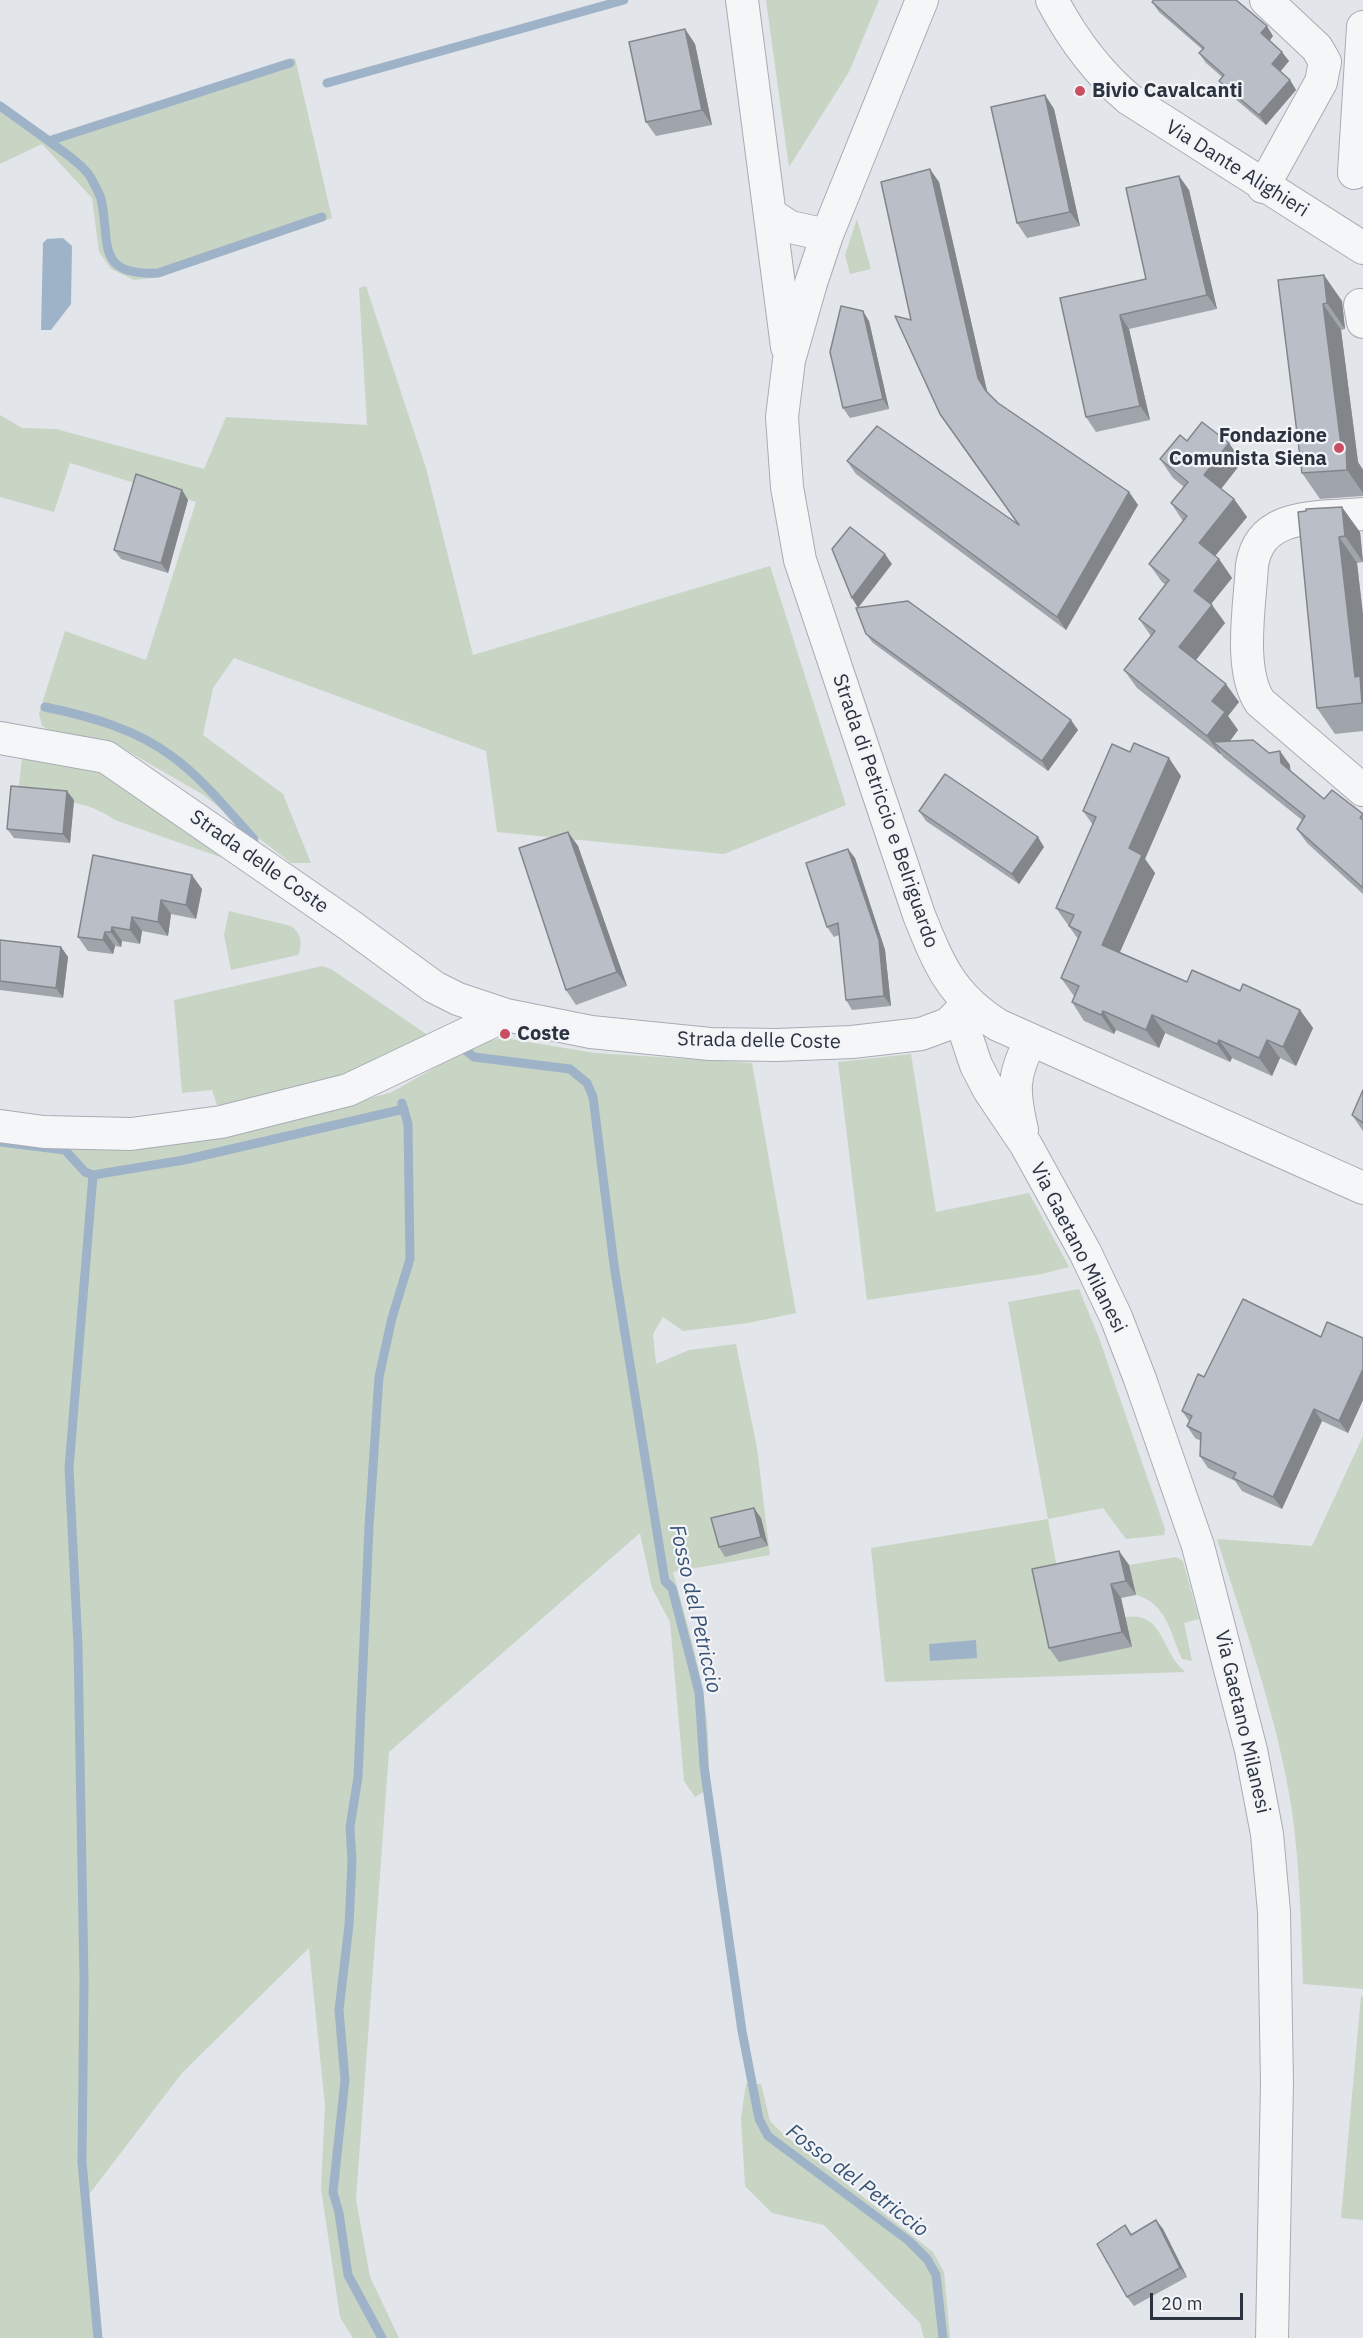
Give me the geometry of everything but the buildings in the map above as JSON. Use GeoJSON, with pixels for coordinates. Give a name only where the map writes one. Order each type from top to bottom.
{"type":"FeatureCollection","features":[{"type":"Feature","properties":{"kind":"street","name":"Strada di Petriccio e Belriguardo"},"geometry":{"type":"LineString","coordinates":[[742,0],[789,360]]}},
{"type":"Feature","properties":{"kind":"street"},"geometry":{"type":"LineString","coordinates":[[770,214],[790,227],[827,236],[922,0]]}},
{"type":"Feature","properties":{"kind":"street","name":"Via Dante Alighieri"},"geometry":{"type":"LineString","coordinates":[[1052,0],[1074,39],[1116,88],[1140,107],[1263,187],[1363,248]]}},
{"type":"Feature","properties":{"kind":"street"},"geometry":{"type":"LineString","coordinates":[[1263,187],[1322,82],[1325,62],[1317,48],[1266,0]]}},
{"type":"Feature","properties":{"kind":"street"},"geometry":{"type":"LineString","coordinates":[[1354,173],[1363,27]]}},
{"type":"Feature","properties":{"kind":"street","name":"Strada di Petriccio e Belriguardo"},"geometry":{"type":"LineString","coordinates":[[827,236],[789,360],[783,395],[784,455],[791,520],[800,560],[919,915],[943,969],[968,1004],[998,1025],[1363,1188]]}},
{"type":"Feature","properties":{"kind":"street"},"geometry":{"type":"LineString","coordinates":[[1363,514],[1288,522],[1264,534],[1254,554],[1252,565],[1248,669],[1252,689],[1260,702],[1363,790]]}},
{"type":"Feature","properties":{"kind":"street","name":"Strada delle Coste"},"geometry":{"type":"LineString","coordinates":[[0,738],[106,757],[348,924],[434,987],[458,999],[506,1015],[591,1032],[710,1044],[777,1045],[852,1042],[921,1034],[948,1024],[968,1004]]}},
{"type":"Feature","properties":{"kind":"street","name":"Via Gaetano Milanesi"},"geometry":{"type":"LineString","coordinates":[[968,1004],[966,1035],[976,1065],[989,1090],[1026,1145],[1097,1275],[1140,1379],[1198,1546],[1251,1750],[1267,1834],[1274,1912],[1277,2083],[1272,2338]]}},
{"type":"Feature","properties":{"kind":"street"},"geometry":{"type":"LineString","coordinates":[[0,1126],[44,1132],[131,1134],[222,1122],[348,1090],[506,1015]]}},
{"type":"Feature","properties":{"kind":"street","name":"Via Gaetano Milanesi"},"geometry":{"type":"LineString","coordinates":[[1026,1145],[1017,1109],[1015,1082],[1019,1062],[1031,1040]]}},
{"type":"Feature","properties":{"kind":"green space"},"geometry":{"type":"Polygon","coordinates":[[[766,0],[879,0],[849,72],[789,167],[766,0]]]}},
{"type":"Feature","properties":{"kind":"green space"},"geometry":{"type":"Polygon","coordinates":[[[295,58],[332,218],[160,277],[134,280],[111,269],[99,252],[92,198],[42,144],[0,164],[0,101],[49,136],[295,58]]]}},
{"type":"Feature","properties":{"kind":"green space"},"geometry":{"type":"Polygon","coordinates":[[[857,219],[871,269],[850,274],[845,255],[857,219]]]}},
{"type":"Feature","properties":{"kind":"green space"},"geometry":{"type":"Polygon","coordinates":[[[366,286],[426,468],[473,655],[770,566],[846,805],[724,854],[497,832],[486,751],[234,658],[213,688],[203,735],[283,794],[311,863],[291,863],[202,794],[119,746],[55,733],[42,726],[39,713],[65,631],[146,660],[196,502],[70,463],[54,512],[0,497],[0,415],[22,428],[56,429],[204,469],[226,417],[367,425],[359,288],[366,286]]]}},
{"type":"Feature","properties":{"kind":"green space"},"geometry":{"type":"Polygon","coordinates":[[[22,758],[73,766],[112,777],[217,851],[220,857],[115,820],[80,804],[18,795],[22,758]]]}},
{"type":"Feature","properties":{"kind":"green space"},"geometry":{"type":"Polygon","coordinates":[[[229,911],[291,926],[300,939],[298,955],[231,970],[224,935],[229,911]]]}},
{"type":"Feature","properties":{"kind":"green space"},"geometry":{"type":"Polygon","coordinates":[[[322,966],[331,969],[432,1038],[342,1079],[219,1111],[212,1090],[182,1093],[174,1000],[322,966]]]}},
{"type":"Feature","properties":{"kind":"green space"},"geometry":{"type":"Polygon","coordinates":[[[504,1038],[595,1053],[752,1063],[796,1313],[748,1323],[683,1331],[663,1317],[653,1334],[656,1364],[689,1350],[736,1344],[757,1448],[770,1555],[673,1572],[701,1679],[708,1733],[707,1790],[695,1797],[684,1781],[670,1622],[652,1588],[640,1533],[389,1752],[356,2199],[370,2277],[399,2338],[353,2338],[340,2317],[321,2188],[325,2106],[309,1948],[182,2073],[87,2197],[102,2338],[0,2338],[0,1138],[218,1135],[390,1093],[481,1042],[504,1038]]]}},
{"type":"Feature","properties":{"kind":"green space"},"geometry":{"type":"Polygon","coordinates":[[[911,1054],[936,1212],[1029,1193],[1069,1267],[1042,1274],[867,1300],[838,1062],[911,1054]]]}},
{"type":"Feature","properties":{"kind":"green space"},"geometry":{"type":"Polygon","coordinates":[[[1079,1289],[1099,1338],[1165,1529],[1164,1535],[1126,1539],[1103,1508],[1048,1519],[1008,1302],[1079,1289]]]}},
{"type":"Feature","properties":{"kind":"green space"},"geometry":{"type":"Polygon","coordinates":[[[1363,1436],[1363,1989],[1303,1984],[1297,1854],[1286,1777],[1270,1708],[1217,1539],[1312,1546],[1363,1436]]]}},
{"type":"Feature","properties":{"kind":"green space"},"geometry":{"type":"Polygon","coordinates":[[[1048,1519],[1059,1580],[1059,1662],[1131,1647],[1125,1617],[1138,1617],[1155,1626],[1185,1672],[885,1682],[871,1548],[1048,1519]]]}},
{"type":"Feature","properties":{"kind":"green space"},"geometry":{"type":"Polygon","coordinates":[[[1176,1557],[1183,1561],[1199,1619],[1184,1623],[1192,1661],[1182,1659],[1161,1612],[1155,1605],[1136,1595],[1129,1565],[1176,1557]]]}},
{"type":"Feature","properties":{"kind":"green space"},"geometry":{"type":"Polygon","coordinates":[[[1361,1996],[1363,1997],[1363,2220],[1341,2218],[1361,1996]]]}},
{"type":"Feature","properties":{"kind":"green space"},"geometry":{"type":"Polygon","coordinates":[[[746,2084],[761,2084],[770,2121],[783,2134],[933,2252],[944,2272],[950,2338],[924,2338],[920,2323],[824,2225],[772,2213],[745,2186],[741,2118],[746,2084]]]}},
{"type":"Feature","properties":{"kind":"water"},"geometry":{"type":"Polygon","coordinates":[[[63,238],[72,246],[71,304],[51,330],[41,330],[43,243],[47,239],[63,238]]]}},
{"type":"Feature","properties":{"kind":"water"},"geometry":{"type":"Polygon","coordinates":[[[976,1640],[977,1658],[930,1661],[929,1644],[976,1640]]]}},
{"type":"Feature","properties":{"kind":"waterway"},"geometry":{"type":"LineString","coordinates":[[327,83],[624,0]]}},
{"type":"Feature","properties":{"kind":"waterway"},"geometry":{"type":"LineString","coordinates":[[0,106],[49,141],[290,63]]}},
{"type":"Feature","properties":{"kind":"waterway"},"geometry":{"type":"LineString","coordinates":[[49,141],[77,163],[91,178],[101,199],[109,253],[114,262],[124,269],[158,273],[322,217]]}},
{"type":"Feature","properties":{"kind":"waterway"},"geometry":{"type":"LineString","coordinates":[[45,707],[112,725],[159,747],[195,775],[254,839]]}},
{"type":"Feature","properties":{"kind":"waterway","name":"Fosso del Petriccio"},"geometry":{"type":"LineString","coordinates":[[464,1049],[474,1057],[570,1069],[587,1083],[593,1097],[614,1265],[665,1581],[672,1588],[699,1692],[704,1766],[742,2031],[759,2119],[768,2136],[909,2241],[927,2259],[936,2275],[943,2338]]}},
{"type":"Feature","properties":{"kind":"waterway"},"geometry":{"type":"LineString","coordinates":[[382,2338],[348,2275],[339,2213],[333,2192],[345,2080],[339,2010],[349,1925],[352,1861],[350,1827],[358,1777],[369,1527],[379,1377],[392,1318],[410,1259],[408,1124],[402,1103]]}},
{"type":"Feature","properties":{"kind":"waterway"},"geometry":{"type":"LineString","coordinates":[[98,2338],[82,2162],[84,1980],[78,1646],[69,1468],[93,1175],[184,1160],[404,1109]]}},
{"type":"Feature","properties":{"kind":"waterway"},"geometry":{"type":"LineString","coordinates":[[0,1142],[65,1150],[85,1172],[93,1175]]}},
{"type":"Feature","properties":{"kind":"place","name":"Bivio Cavalcanti"},"geometry":{"type":"Point","coordinates":[1080,91]}},
{"type":"Feature","properties":{"kind":"place","name":"Fondazione Comunista Siena"},"geometry":{"type":"Point","coordinates":[1339,448]}},
{"type":"Feature","properties":{"kind":"place","name":"Coste"},"geometry":{"type":"Point","coordinates":[505,1034]}}]}
